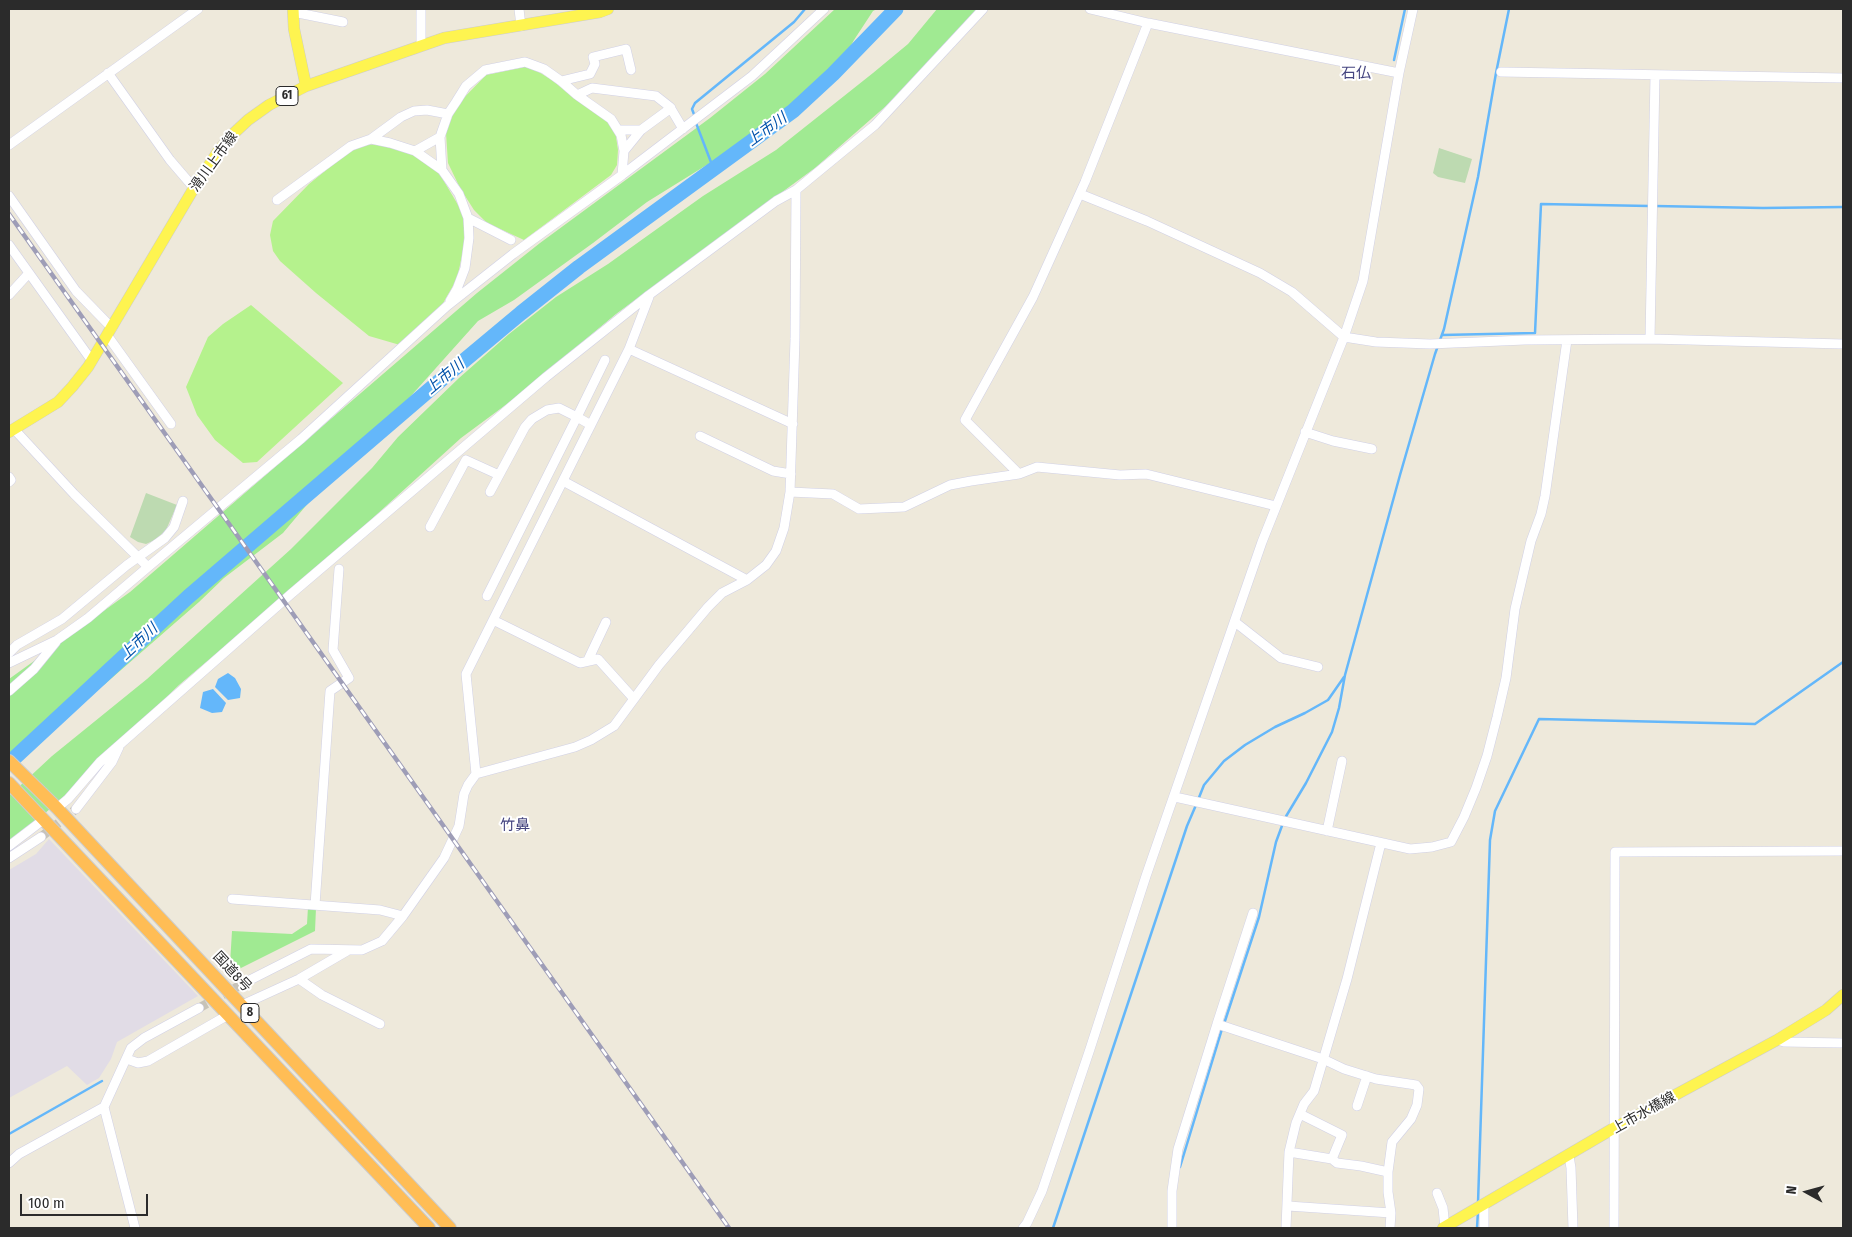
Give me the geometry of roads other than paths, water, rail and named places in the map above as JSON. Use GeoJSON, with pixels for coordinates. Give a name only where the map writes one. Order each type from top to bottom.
{"type":"FeatureCollection","features":[{"type":"Feature","properties":{"kind":"highway","name":"国道8号"},"geometry":{"type":"LineString","coordinates":[[9,760],[242,1005],[450,1228]]}},
{"type":"Feature","properties":{"kind":"highway","name":"8"},"geometry":{"type":"LineString","coordinates":[[9,783],[430,1228]]}},
{"type":"Feature","properties":{"kind":"main road","name":"滑川上市線"},"geometry":{"type":"LineString","coordinates":[[11,430],[58,402],[72,387],[92,361],[194,188],[219,150],[248,120],[269,105],[306,86],[444,38],[521,26],[608,9]]}},
{"type":"Feature","properties":{"kind":"main road"},"geometry":{"type":"LineString","coordinates":[[293,10],[294,29],[306,86]]}},
{"type":"Feature","properties":{"kind":"main road","name":"上市水橋線"},"geometry":{"type":"LineString","coordinates":[[1444,1228],[1614,1128],[1776,1040],[1826,1010],[1843,995]]}},
{"type":"Feature","properties":{"kind":"street"},"geometry":{"type":"LineString","coordinates":[[9,145],[198,9]]}},
{"type":"Feature","properties":{"kind":"street"},"geometry":{"type":"LineString","coordinates":[[421,9],[422,45]]}},
{"type":"Feature","properties":{"kind":"street"},"geometry":{"type":"LineString","coordinates":[[519,9],[521,26]]}},
{"type":"Feature","properties":{"kind":"street"},"geometry":{"type":"LineString","coordinates":[[9,663],[57,640],[88,618],[301,439],[447,306],[513,254],[622,175],[752,76],[824,9]]}},
{"type":"Feature","properties":{"kind":"street"},"geometry":{"type":"LineString","coordinates":[[52,805],[68,799],[100,762],[121,743],[291,594],[538,383],[649,295],[776,201],[796,190],[875,125],[983,9]]}},
{"type":"Feature","properties":{"kind":"street"},"geometry":{"type":"LineString","coordinates":[[1090,9],[1148,23],[1399,73]]}},
{"type":"Feature","properties":{"kind":"street"},"geometry":{"type":"LineString","coordinates":[[1023,1228],[1042,1191],[1146,876],[1276,506],[1344,337],[1363,281],[1399,73],[1413,9]]}},
{"type":"Feature","properties":{"kind":"street"},"geometry":{"type":"LineString","coordinates":[[293,10],[343,22]]}},
{"type":"Feature","properties":{"kind":"street"},"geometry":{"type":"LineString","coordinates":[[1019,474],[965,420],[1033,297],[1080,194],[1148,23]]}},
{"type":"Feature","properties":{"kind":"street"},"geometry":{"type":"LineString","coordinates":[[561,81],[590,74],[595,64],[593,57],[626,49],[631,70]]}},
{"type":"Feature","properties":{"kind":"street"},"geometry":{"type":"LineString","coordinates":[[442,170],[440,137],[448,114],[466,86],[485,70],[525,62],[544,69],[577,96],[611,119],[622,134],[624,150],[622,175]]}},
{"type":"Feature","properties":{"kind":"street"},"geometry":{"type":"LineString","coordinates":[[1501,72],[1843,78]]}},
{"type":"Feature","properties":{"kind":"street"},"geometry":{"type":"LineString","coordinates":[[108,73],[170,160],[194,188]]}},
{"type":"Feature","properties":{"kind":"street"},"geometry":{"type":"LineString","coordinates":[[1650,339],[1655,76]]}},
{"type":"Feature","properties":{"kind":"street"},"geometry":{"type":"LineString","coordinates":[[577,96],[592,88],[656,96],[671,108],[683,129]]}},
{"type":"Feature","properties":{"kind":"street"},"geometry":{"type":"LineString","coordinates":[[624,150],[641,130],[671,108]]}},
{"type":"Feature","properties":{"kind":"street"},"geometry":{"type":"LineString","coordinates":[[277,200],[351,146],[371,140],[401,117],[427,110],[448,114]]}},
{"type":"Feature","properties":{"kind":"street"},"geometry":{"type":"LineString","coordinates":[[618,130],[641,130]]}},
{"type":"Feature","properties":{"kind":"street"},"geometry":{"type":"LineString","coordinates":[[415,151],[440,137]]}},
{"type":"Feature","properties":{"kind":"street"},"geometry":{"type":"LineString","coordinates":[[371,140],[390,143],[415,151],[442,170],[458,194],[468,218],[468,238],[465,268],[447,306]]}},
{"type":"Feature","properties":{"kind":"street"},"geometry":{"type":"LineString","coordinates":[[244,983],[311,950],[362,950],[382,941],[404,916],[444,858],[459,826],[464,794],[476,774],[575,747],[614,726],[659,664],[715,600],[722,593],[747,580],[766,565],[776,552],[784,528],[791,474],[796,190]]}},
{"type":"Feature","properties":{"kind":"street"},"geometry":{"type":"LineString","coordinates":[[1080,194],[1147,221],[1260,273],[1292,292],[1344,337],[1376,342],[1430,344],[1525,340],[1650,339],[1843,344]]}},
{"type":"Feature","properties":{"kind":"street"},"geometry":{"type":"LineString","coordinates":[[9,196],[76,291],[109,332],[171,424]]}},
{"type":"Feature","properties":{"kind":"street"},"geometry":{"type":"LineString","coordinates":[[468,218],[511,240]]}},
{"type":"Feature","properties":{"kind":"street"},"geometry":{"type":"LineString","coordinates":[[9,245],[92,361]]}},
{"type":"Feature","properties":{"kind":"street"},"geometry":{"type":"LineString","coordinates":[[9,295],[29,273]]}},
{"type":"Feature","properties":{"kind":"street"},"geometry":{"type":"LineString","coordinates":[[476,774],[466,674],[629,349],[649,295]]}},
{"type":"Feature","properties":{"kind":"street"},"geometry":{"type":"LineString","coordinates":[[1175,797],[1410,850],[1451,842],[1476,788],[1487,756],[1499,709],[1506,678],[1515,609],[1531,541],[1541,514],[1545,496],[1567,340]]}},
{"type":"Feature","properties":{"kind":"street"},"geometry":{"type":"LineString","coordinates":[[629,349],[793,424]]}},
{"type":"Feature","properties":{"kind":"street"},"geometry":{"type":"LineString","coordinates":[[487,596],[605,360]]}},
{"type":"Feature","properties":{"kind":"street"},"geometry":{"type":"LineString","coordinates":[[490,492],[525,427],[532,419],[547,410],[559,408],[591,425]]}},
{"type":"Feature","properties":{"kind":"street"},"geometry":{"type":"LineString","coordinates":[[11,430],[148,567]]}},
{"type":"Feature","properties":{"kind":"street"},"geometry":{"type":"LineString","coordinates":[[1305,432],[1333,441],[1372,449]]}},
{"type":"Feature","properties":{"kind":"street"},"geometry":{"type":"LineString","coordinates":[[700,436],[773,471],[791,474]]}},
{"type":"Feature","properties":{"kind":"street"},"geometry":{"type":"LineString","coordinates":[[430,527],[466,460],[499,475]]}},
{"type":"Feature","properties":{"kind":"street"},"geometry":{"type":"LineString","coordinates":[[790,492],[832,494],[859,508],[904,507],[950,485],[1019,474],[1036,467],[1120,474],[1146,474],[1276,506]]}},
{"type":"Feature","properties":{"kind":"street"},"geometry":{"type":"LineString","coordinates":[[9,477],[9,482]]}},
{"type":"Feature","properties":{"kind":"street"},"geometry":{"type":"LineString","coordinates":[[563,481],[747,580]]}},
{"type":"Feature","properties":{"kind":"street"},"geometry":{"type":"LineString","coordinates":[[9,653],[16,645],[62,618],[127,565],[140,558],[165,538],[174,527],[184,501]]}},
{"type":"Feature","properties":{"kind":"street"},"geometry":{"type":"LineString","coordinates":[[315,905],[330,691],[349,678],[333,650],[339,569]]}},
{"type":"Feature","properties":{"kind":"street"},"geometry":{"type":"LineString","coordinates":[[493,620],[580,663],[598,659],[634,699]]}},
{"type":"Feature","properties":{"kind":"street"},"geometry":{"type":"LineString","coordinates":[[588,660],[606,622]]}},
{"type":"Feature","properties":{"kind":"street"},"geometry":{"type":"LineString","coordinates":[[1235,622],[1281,658],[1318,666]]}},
{"type":"Feature","properties":{"kind":"street"},"geometry":{"type":"LineString","coordinates":[[9,691],[34,670],[57,640]]}},
{"type":"Feature","properties":{"kind":"street"},"geometry":{"type":"LineString","coordinates":[[76,809],[112,762],[121,743]]}},
{"type":"Feature","properties":{"kind":"street"},"geometry":{"type":"LineString","coordinates":[[1327,831],[1342,761]]}},
{"type":"Feature","properties":{"kind":"street"},"geometry":{"type":"LineString","coordinates":[[9,846],[40,816]]}},
{"type":"Feature","properties":{"kind":"street"},"geometry":{"type":"LineString","coordinates":[[9,858],[41,836]]}},
{"type":"Feature","properties":{"kind":"street"},"geometry":{"type":"LineString","coordinates":[[1286,1228],[1289,1152],[1300,1114],[1304,1104],[1314,1091],[1324,1059],[1347,979],[1381,843]]}},
{"type":"Feature","properties":{"kind":"street"},"geometry":{"type":"LineString","coordinates":[[1614,1228],[1615,852],[1843,850]]}},
{"type":"Feature","properties":{"kind":"street"},"geometry":{"type":"LineString","coordinates":[[232,899],[380,910],[404,916]]}},
{"type":"Feature","properties":{"kind":"street"},"geometry":{"type":"LineString","coordinates":[[1172,1228],[1172,1191],[1178,1149],[1253,913]]}},
{"type":"Feature","properties":{"kind":"street"},"geometry":{"type":"LineString","coordinates":[[242,1005],[299,979],[347,951]]}},
{"type":"Feature","properties":{"kind":"street"},"geometry":{"type":"LineString","coordinates":[[299,979],[322,995],[380,1024]]}},
{"type":"Feature","properties":{"kind":"street"},"geometry":{"type":"LineString","coordinates":[[9,1163],[19,1154],[104,1107],[131,1048],[144,1038],[199,1008]]}},
{"type":"Feature","properties":{"kind":"street"},"geometry":{"type":"LineString","coordinates":[[127,1059],[138,1063],[148,1060],[228,1015]]}},
{"type":"Feature","properties":{"kind":"street"},"geometry":{"type":"LineString","coordinates":[[1217,1024],[1324,1059],[1344,1069],[1376,1080],[1416,1085],[1418,1089],[1416,1106],[1411,1120],[1392,1142],[1388,1172],[1391,1213],[1390,1228]]}},
{"type":"Feature","properties":{"kind":"street"},"geometry":{"type":"LineString","coordinates":[[1776,1040],[1784,1042],[1843,1042]]}},
{"type":"Feature","properties":{"kind":"street"},"geometry":{"type":"LineString","coordinates":[[1357,1106],[1367,1076]]}},
{"type":"Feature","properties":{"kind":"street"},"geometry":{"type":"LineString","coordinates":[[104,1107],[135,1228]]}},
{"type":"Feature","properties":{"kind":"street"},"geometry":{"type":"LineString","coordinates":[[1300,1114],[1342,1135],[1332,1158]]}},
{"type":"Feature","properties":{"kind":"street"},"geometry":{"type":"LineString","coordinates":[[1289,1152],[1332,1158],[1337,1163],[1388,1172]]}},
{"type":"Feature","properties":{"kind":"street"},"geometry":{"type":"LineString","coordinates":[[1569,1156],[1573,1228]]}},
{"type":"Feature","properties":{"kind":"street"},"geometry":{"type":"LineString","coordinates":[[1437,1193],[1443,1208],[1444,1228]]}},
{"type":"Feature","properties":{"kind":"street"},"geometry":{"type":"LineString","coordinates":[[1484,1205],[1484,1228]]}},
{"type":"Feature","properties":{"kind":"street"},"geometry":{"type":"LineString","coordinates":[[1288,1206],[1391,1213]]}},
{"type":"Feature","properties":{"kind":"water"},"geometry":{"type":"Polygon","coordinates":[[[228,673],[235,678],[241,689],[240,698],[228,700],[215,687],[218,679],[228,673]]]}},
{"type":"Feature","properties":{"kind":"water"},"geometry":{"type":"Polygon","coordinates":[[[213,689],[226,703],[222,712],[212,713],[200,708],[203,692],[213,689]]]}},
{"type":"Feature","properties":{"kind":"waterway"},"geometry":{"type":"LineString","coordinates":[[695,117],[692,109],[695,103],[794,22],[805,9]]}},
{"type":"Feature","properties":{"kind":"waterway","name":"上市川"},"geometry":{"type":"LineString","coordinates":[[9,763],[188,597],[442,379],[579,267],[793,111],[833,74],[896,9]]}},
{"type":"Feature","properties":{"kind":"waterway"},"geometry":{"type":"LineString","coordinates":[[1394,60],[1405,9]]}},
{"type":"Feature","properties":{"kind":"waterway"},"geometry":{"type":"LineString","coordinates":[[1285,818],[1306,783],[1332,732],[1345,675],[1400,475],[1444,329],[1478,177],[1509,9]]}},
{"type":"Feature","properties":{"kind":"waterway"},"geometry":{"type":"LineString","coordinates":[[696,123],[714,170]]}},
{"type":"Feature","properties":{"kind":"waterway"},"geometry":{"type":"LineString","coordinates":[[1442,335],[1535,333],[1541,204],[1649,206]]}},
{"type":"Feature","properties":{"kind":"waterway"},"geometry":{"type":"LineString","coordinates":[[1655,206],[1843,207]]}},
{"type":"Feature","properties":{"kind":"waterway"},"geometry":{"type":"LineString","coordinates":[[1478,1203],[1490,840],[1495,811],[1539,719],[1755,724],[1843,662]]}},
{"type":"Feature","properties":{"kind":"waterway"},"geometry":{"type":"LineString","coordinates":[[1198,800],[1204,785],[1224,761],[1245,745],[1275,727],[1328,700],[1344,677]]}},
{"type":"Feature","properties":{"kind":"waterway"},"geometry":{"type":"LineString","coordinates":[[1053,1228],[1187,826],[1196,805]]}},
{"type":"Feature","properties":{"kind":"waterway"},"geometry":{"type":"LineString","coordinates":[[1224,1024],[1259,917],[1276,842],[1283,823]]}},
{"type":"Feature","properties":{"kind":"waterway"},"geometry":{"type":"LineString","coordinates":[[1180,1167],[1222,1029]]}},
{"type":"Feature","properties":{"kind":"waterway"},"geometry":{"type":"LineString","coordinates":[[9,1134],[102,1081]]}},
{"type":"Feature","properties":{"kind":"waterway"},"geometry":{"type":"LineString","coordinates":[[1477,1228],[1478,1211]]}},
{"type":"Feature","properties":{"kind":"tunnel"},"geometry":{"type":"LineString","coordinates":[[41,837],[76,809]]}},
{"type":"Feature","properties":{"kind":"tunnel"},"geometry":{"type":"LineString","coordinates":[[199,1008],[244,983]]}},
{"type":"Feature","properties":{"kind":"railway"},"geometry":{"type":"LineString","coordinates":[[9,214],[729,1228]]}},
{"type":"Feature","properties":{"kind":"district","name":"石仏"},"geometry":{"type":"Point","coordinates":[1356,74]}},
{"type":"Feature","properties":{"kind":"district","name":"竹鼻"},"geometry":{"type":"Point","coordinates":[515,826]}}]}
